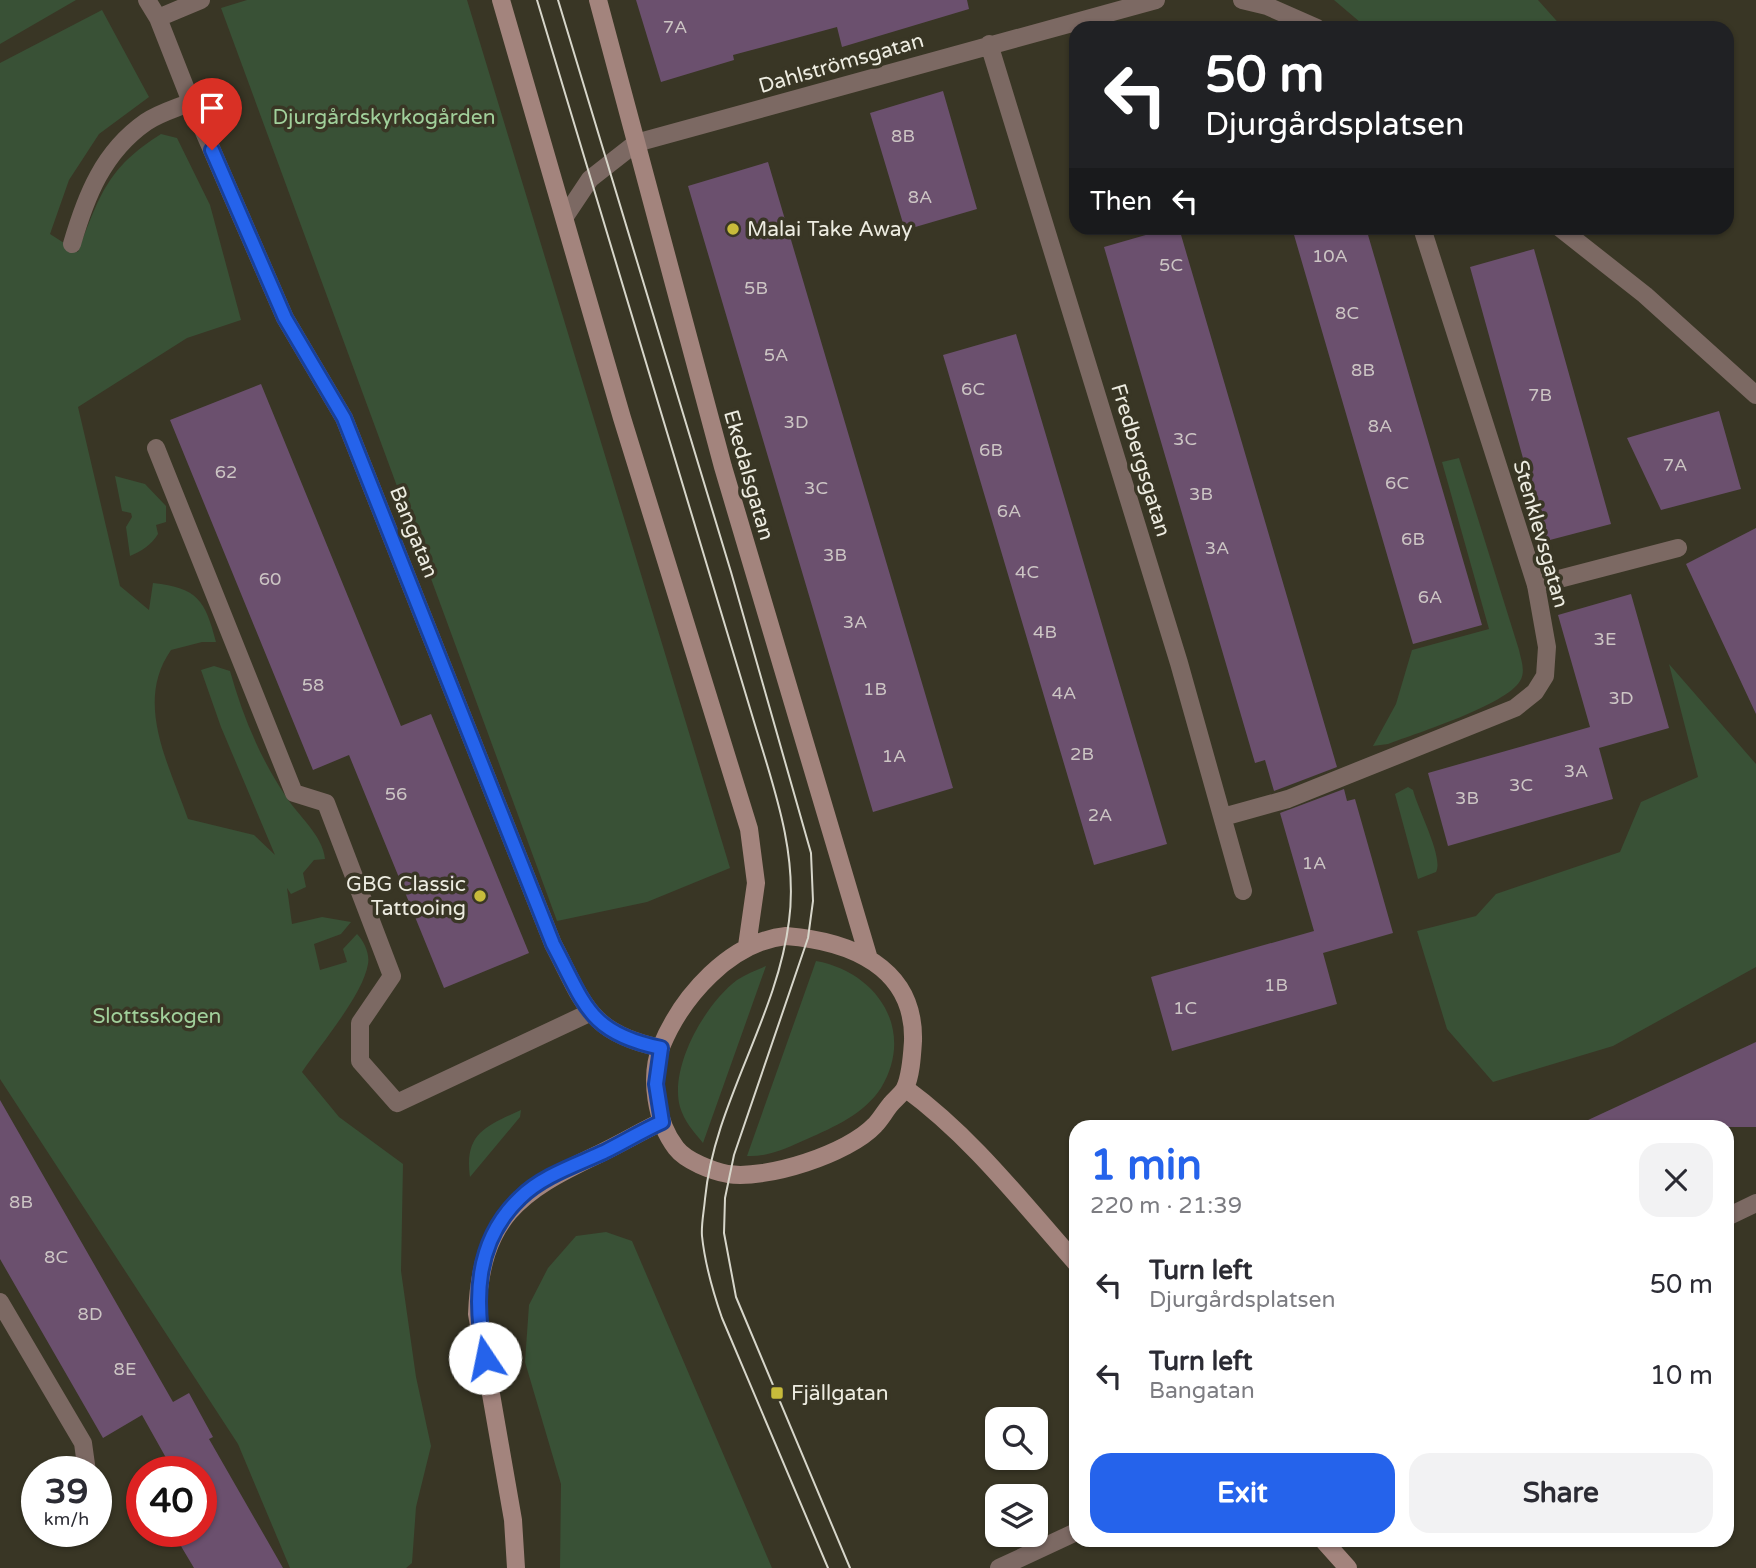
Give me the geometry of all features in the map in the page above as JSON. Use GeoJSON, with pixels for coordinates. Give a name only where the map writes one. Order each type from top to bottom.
{"type":"FeatureCollection","features":[{"type":"Feature","properties":{"kind":"street","name":"Bangatan"},"geometry":{"type":"LineString","coordinates":[[147,0],[159,18],[191,102],[285,318],[344,418],[553,944],[589,1013],[621,1037],[661,1048]]}},
{"type":"Feature","properties":{"kind":"street"},"geometry":{"type":"LineString","coordinates":[[159,18],[201,0]]}},
{"type":"Feature","properties":{"kind":"street"},"geometry":{"type":"LineString","coordinates":[[501,0],[566,215],[622,418],[749,829],[756,883],[747,946]]}},
{"type":"Feature","properties":{"kind":"street","name":"Ekedalsgatan"},"geometry":{"type":"LineString","coordinates":[[598,0],[723,467],[869,959]]}},
{"type":"Feature","properties":{"kind":"street","name":"Dahlströmsgatan"},"geometry":{"type":"LineString","coordinates":[[1076,21],[1156,0]]}},
{"type":"Feature","properties":{"kind":"street"},"geometry":{"type":"LineString","coordinates":[[1242,0],[1267,6],[1301,21]]}},
{"type":"Feature","properties":{"kind":"street","name":"Dahlströmsgatan"},"geometry":{"type":"LineString","coordinates":[[566,215],[590,179],[636,143],[1069,23]]}},
{"type":"Feature","properties":{"kind":"street","name":"Fredbergsgatan"},"geometry":{"type":"LineString","coordinates":[[989,44],[1133,511],[1243,891]]}},
{"type":"Feature","properties":{"kind":"street"},"geometry":{"type":"LineString","coordinates":[[72,244],[86,194],[108,157],[147,121],[191,102]]}},
{"type":"Feature","properties":{"kind":"street","name":"Stenklevsgatan"},"geometry":{"type":"LineString","coordinates":[[1223,817],[1288,799],[1515,708],[1535,692],[1545,676],[1547,647],[1536,585],[1424,235]]}},
{"type":"Feature","properties":{"kind":"street"},"geometry":{"type":"LineString","coordinates":[[1569,235],[1645,295],[1756,395]]}},
{"type":"Feature","properties":{"kind":"street"},"geometry":{"type":"LineString","coordinates":[[156,448],[294,793],[326,803],[392,976],[360,1023],[360,1061],[397,1103],[589,1013]]}},
{"type":"Feature","properties":{"kind":"street"},"geometry":{"type":"LineString","coordinates":[[1536,585],[1678,548]]}},
{"type":"Feature","properties":{"kind":"street"},"geometry":{"type":"LineString","coordinates":[[808,937],[849,948],[869,959],[882,968],[905,995],[910,1009],[913,1045],[905,1088],[874,1126],[822,1157],[780,1171],[729,1174],[708,1168],[677,1150],[662,1122],[656,1084],[661,1048],[695,990],[747,946],[770,938],[808,937]]}},
{"type":"Feature","properties":{"kind":"street"},"geometry":{"type":"LineString","coordinates":[[905,1088],[943,1117],[979,1150],[1069,1255]]}},
{"type":"Feature","properties":{"kind":"street"},"geometry":{"type":"LineString","coordinates":[[516,1568],[513,1520],[477,1314],[478,1282],[489,1245],[503,1219],[520,1197],[550,1177],[662,1122]]}},
{"type":"Feature","properties":{"kind":"street"},"geometry":{"type":"LineString","coordinates":[[1734,1214],[1756,1203]]}},
{"type":"Feature","properties":{"kind":"street"},"geometry":{"type":"LineString","coordinates":[[0,1302],[83,1443],[85,1456]]}},
{"type":"Feature","properties":{"kind":"street"},"geometry":{"type":"LineString","coordinates":[[999,1568],[1069,1535]]}},
{"type":"Feature","properties":{"kind":"street"},"geometry":{"type":"LineString","coordinates":[[1329,1547],[1348,1568]]}},
{"type":"Feature","properties":{"kind":"green space"},"geometry":{"type":"Polygon","coordinates":[[[0,0],[76,0],[0,44],[0,0]]]}},
{"type":"Feature","properties":{"kind":"green space","name":"Djurgårdskyrkogården"},"geometry":{"type":"Polygon","coordinates":[[[247,0],[467,0],[730,868],[647,902],[557,921],[221,8],[247,0]]]}},
{"type":"Feature","properties":{"kind":"green space"},"geometry":{"type":"Polygon","coordinates":[[[1334,0],[1538,0],[1557,21],[1359,21],[1334,0]]]}},
{"type":"Feature","properties":{"kind":"green space","name":"Slottsskogen"},"geometry":{"type":"Polygon","coordinates":[[[102,10],[149,97],[99,134],[69,180],[50,234],[78,252],[100,199],[117,171],[143,146],[161,134],[177,138],[210,205],[241,320],[187,338],[78,407],[120,586],[149,610],[153,583],[180,588],[190,593],[203,606],[216,642],[202,642],[171,650],[160,670],[155,691],[158,734],[188,819],[254,835],[275,855],[221,727],[201,670],[214,666],[230,671],[260,751],[290,803],[315,833],[323,850],[325,859],[314,860],[303,873],[306,887],[291,894],[287,888],[292,924],[322,917],[351,922],[341,934],[314,944],[320,970],[347,962],[343,949],[357,934],[367,952],[368,964],[358,990],[302,1072],[339,1117],[403,1164],[401,1271],[416,1377],[431,1446],[416,1507],[412,1563],[406,1568],[290,1568],[238,1444],[0,1079],[0,63],[102,10]]]}},
{"type":"Feature","properties":{"kind":"green space"},"geometry":{"type":"Polygon","coordinates":[[[1459,458],[1519,650],[1522,677],[1511,690],[1480,709],[1388,744],[1373,746],[1396,704],[1412,650],[1489,629],[1442,462],[1459,458]]]}},
{"type":"Feature","properties":{"kind":"green space"},"geometry":{"type":"Polygon","coordinates":[[[115,476],[145,484],[166,506],[166,522],[156,525],[158,534],[146,547],[130,556],[126,527],[132,517],[131,513],[122,511],[115,476]]]}},
{"type":"Feature","properties":{"kind":"green space"},"geometry":{"type":"Polygon","coordinates":[[[1669,664],[1756,764],[1756,967],[1613,1046],[1493,1082],[1447,1029],[1417,931],[1476,916],[1496,894],[1620,852],[1641,802],[1698,777],[1669,664]]]}},
{"type":"Feature","properties":{"kind":"green space"},"geometry":{"type":"Polygon","coordinates":[[[1408,787],[1413,790],[1438,865],[1436,872],[1418,879],[1395,794],[1408,787]]]}},
{"type":"Feature","properties":{"kind":"green space"},"geometry":{"type":"Polygon","coordinates":[[[816,961],[838,967],[857,977],[873,991],[892,1025],[894,1045],[891,1066],[874,1097],[848,1119],[785,1149],[747,1156],[816,961]]]}},
{"type":"Feature","properties":{"kind":"green space"},"geometry":{"type":"Polygon","coordinates":[[[766,966],[703,1143],[687,1122],[680,1107],[678,1091],[685,1056],[692,1037],[713,1004],[737,980],[766,966]]]}},
{"type":"Feature","properties":{"kind":"green space"},"geometry":{"type":"Polygon","coordinates":[[[521,1110],[520,1117],[470,1177],[471,1150],[480,1133],[497,1121],[521,1110]]]}},
{"type":"Feature","properties":{"kind":"green space"},"geometry":{"type":"Polygon","coordinates":[[[606,1232],[632,1241],[772,1568],[560,1568],[561,1484],[525,1362],[529,1305],[548,1268],[576,1236],[606,1232]]]}},
{"type":"Feature","properties":{"kind":"building"},"geometry":{"type":"Polygon","coordinates":[[[636,0],[967,0],[969,9],[842,47],[837,27],[733,55],[734,60],[661,82],[636,0]]]}},
{"type":"Feature","properties":{"kind":"building"},"geometry":{"type":"Polygon","coordinates":[[[943,91],[977,209],[905,230],[870,113],[943,91]]]}},
{"type":"Feature","properties":{"kind":"building"},"geometry":{"type":"Polygon","coordinates":[[[768,162],[953,788],[873,812],[688,186],[768,162]]]}},
{"type":"Feature","properties":{"kind":"building"},"geometry":{"type":"Polygon","coordinates":[[[1146,235],[1181,235],[1337,767],[1274,791],[1265,760],[1255,763],[1104,247],[1146,235]]]}},
{"type":"Feature","properties":{"kind":"building"},"geometry":{"type":"Polygon","coordinates":[[[1294,235],[1368,235],[1482,625],[1413,644],[1294,235]]]}},
{"type":"Feature","properties":{"kind":"building"},"geometry":{"type":"Polygon","coordinates":[[[1534,249],[1611,524],[1546,541],[1470,267],[1534,249]]]}},
{"type":"Feature","properties":{"kind":"building"},"geometry":{"type":"Polygon","coordinates":[[[1016,334],[1167,844],[1094,865],[943,355],[1016,334]]]}},
{"type":"Feature","properties":{"kind":"building"},"geometry":{"type":"Polygon","coordinates":[[[261,384],[401,726],[431,714],[529,953],[444,988],[349,755],[313,770],[170,420],[261,384]]]}},
{"type":"Feature","properties":{"kind":"building"},"geometry":{"type":"Polygon","coordinates":[[[1719,411],[1741,489],[1661,510],[1627,438],[1719,411]]]}},
{"type":"Feature","properties":{"kind":"building"},"geometry":{"type":"Polygon","coordinates":[[[1756,528],[1756,714],[1686,564],[1756,528]]]}},
{"type":"Feature","properties":{"kind":"building"},"geometry":{"type":"Polygon","coordinates":[[[1631,594],[1669,728],[1599,748],[1613,799],[1448,846],[1428,773],[1590,727],[1558,615],[1631,594]]]}},
{"type":"Feature","properties":{"kind":"building"},"geometry":{"type":"Polygon","coordinates":[[[1344,789],[1347,801],[1355,799],[1393,933],[1323,953],[1337,1004],[1172,1051],[1151,977],[1314,931],[1280,813],[1344,789]]]}},
{"type":"Feature","properties":{"kind":"building"},"geometry":{"type":"Polygon","coordinates":[[[1756,1042],[1756,1127],[1734,1127],[1734,1120],[1588,1120],[1756,1042]]]}},
{"type":"Feature","properties":{"kind":"building"},"geometry":{"type":"Polygon","coordinates":[[[0,1100],[173,1402],[189,1393],[213,1437],[209,1439],[283,1568],[194,1568],[182,1547],[217,1547],[217,1456],[165,1456],[142,1415],[103,1438],[0,1259],[0,1100]]]}},
{"type":"Feature","properties":{"kind":"tram line"},"geometry":{"type":"LineString","coordinates":[[537,0],[770,773],[787,846],[791,896],[782,957],[760,1026],[720,1129],[711,1163],[702,1236],[710,1278],[722,1318],[828,1568]]}},
{"type":"Feature","properties":{"kind":"tram line"},"geometry":{"type":"LineString","coordinates":[[558,0],[731,572],[811,853],[813,901],[808,938],[734,1155],[725,1198],[724,1233],[736,1297],[850,1568]]}},
{"type":"Feature","properties":{"kind":"place","name":"Malai Take Away"},"geometry":{"type":"Point","coordinates":[733,229]}},
{"type":"Feature","properties":{"kind":"place","name":"GBG Classic Tattooing"},"geometry":{"type":"Point","coordinates":[480,896]}},
{"type":"Feature","properties":{"kind":"place","name":"Fjällgatan"},"geometry":{"type":"Point","coordinates":[777,1393]}},
{"type":"Feature","properties":{"kind":"route"},"geometry":{"type":"LineString","coordinates":[[212,150],[285,318],[344,418],[553,944],[589,1013],[621,1037],[661,1048],[656,1084],[662,1122],[550,1177],[520,1197],[503,1219],[489,1245],[478,1282],[477,1314],[485,1358]]}}]}
